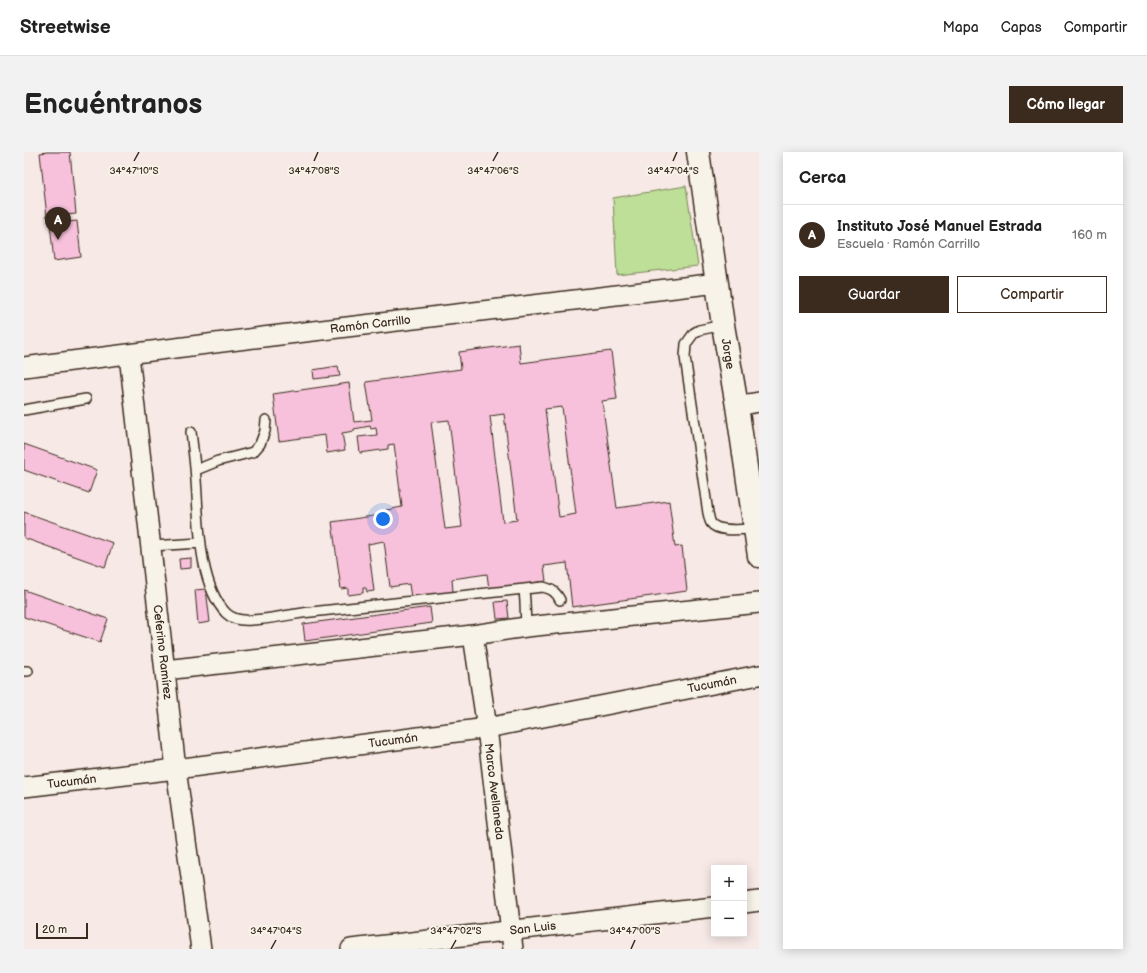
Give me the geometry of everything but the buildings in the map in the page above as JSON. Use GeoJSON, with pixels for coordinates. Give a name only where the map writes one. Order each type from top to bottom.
{"type":"FeatureCollection","features":[{"type":"Feature","properties":{"kind":"street","name":"Jorge"},"geometry":{"type":"LineString","coordinates":[[698,152],[759,556]]}},
{"type":"Feature","properties":{"kind":"street","name":"Ramón Carrillo"},"geometry":{"type":"LineString","coordinates":[[24,367],[717,283]]}},
{"type":"Feature","properties":{"kind":"street","name":"Ceferino Ramírez"},"geometry":{"type":"LineString","coordinates":[[129,354],[176,769],[201,949]]}},
{"type":"Feature","properties":{"kind":"street"},"geometry":{"type":"LineString","coordinates":[[737,406],[759,402]]}},
{"type":"Feature","properties":{"kind":"street"},"geometry":{"type":"LineString","coordinates":[[165,670],[473,635],[526,627],[759,603]]}},
{"type":"Feature","properties":{"kind":"street","name":"Marco Avellaneda"},"geometry":{"type":"LineString","coordinates":[[473,635],[487,728],[513,949]]}},
{"type":"Feature","properties":{"kind":"street","name":"Tucumán"},"geometry":{"type":"LineString","coordinates":[[24,787],[176,769],[487,728],[759,675]]}},
{"type":"Feature","properties":{"kind":"street"},"geometry":{"type":"LineString","coordinates":[[747,903],[759,902]]}},
{"type":"Feature","properties":{"kind":"street","name":"San Luis"},"geometry":{"type":"LineString","coordinates":[[351,949],[711,907]]}},
{"type":"Feature","properties":{"kind":"lane"},"geometry":{"type":"LineString","coordinates":[[723,325],[699,330],[686,344],[685,357],[708,513],[710,522],[714,526],[726,529],[755,529]]}},
{"type":"Feature","properties":{"kind":"lane"},"geometry":{"type":"LineString","coordinates":[[24,410],[86,399]]}},
{"type":"Feature","properties":{"kind":"lane"},"geometry":{"type":"LineString","coordinates":[[196,470],[218,461],[253,452],[260,444],[265,431],[266,420]]}},
{"type":"Feature","properties":{"kind":"lane"},"geometry":{"type":"LineString","coordinates":[[191,432],[196,470],[201,543],[207,578],[214,595],[222,607],[227,614],[236,619],[250,620],[297,613],[543,587],[551,589],[557,593],[560,600]]}},
{"type":"Feature","properties":{"kind":"lane"},"geometry":{"type":"LineString","coordinates":[[151,546],[201,543]]}},
{"type":"Feature","properties":{"kind":"lane"},"geometry":{"type":"LineString","coordinates":[[524,589],[526,627]]}},
{"type":"Feature","properties":{"kind":"green space"},"geometry":{"type":"Polygon","coordinates":[[[686,186],[698,266],[617,275],[613,198],[686,186]]]}},
{"type":"Feature","properties":{"kind":"place","name":"Instituto José Manuel Estrada"},"geometry":{"type":"Point","coordinates":[58,240]}}]}
